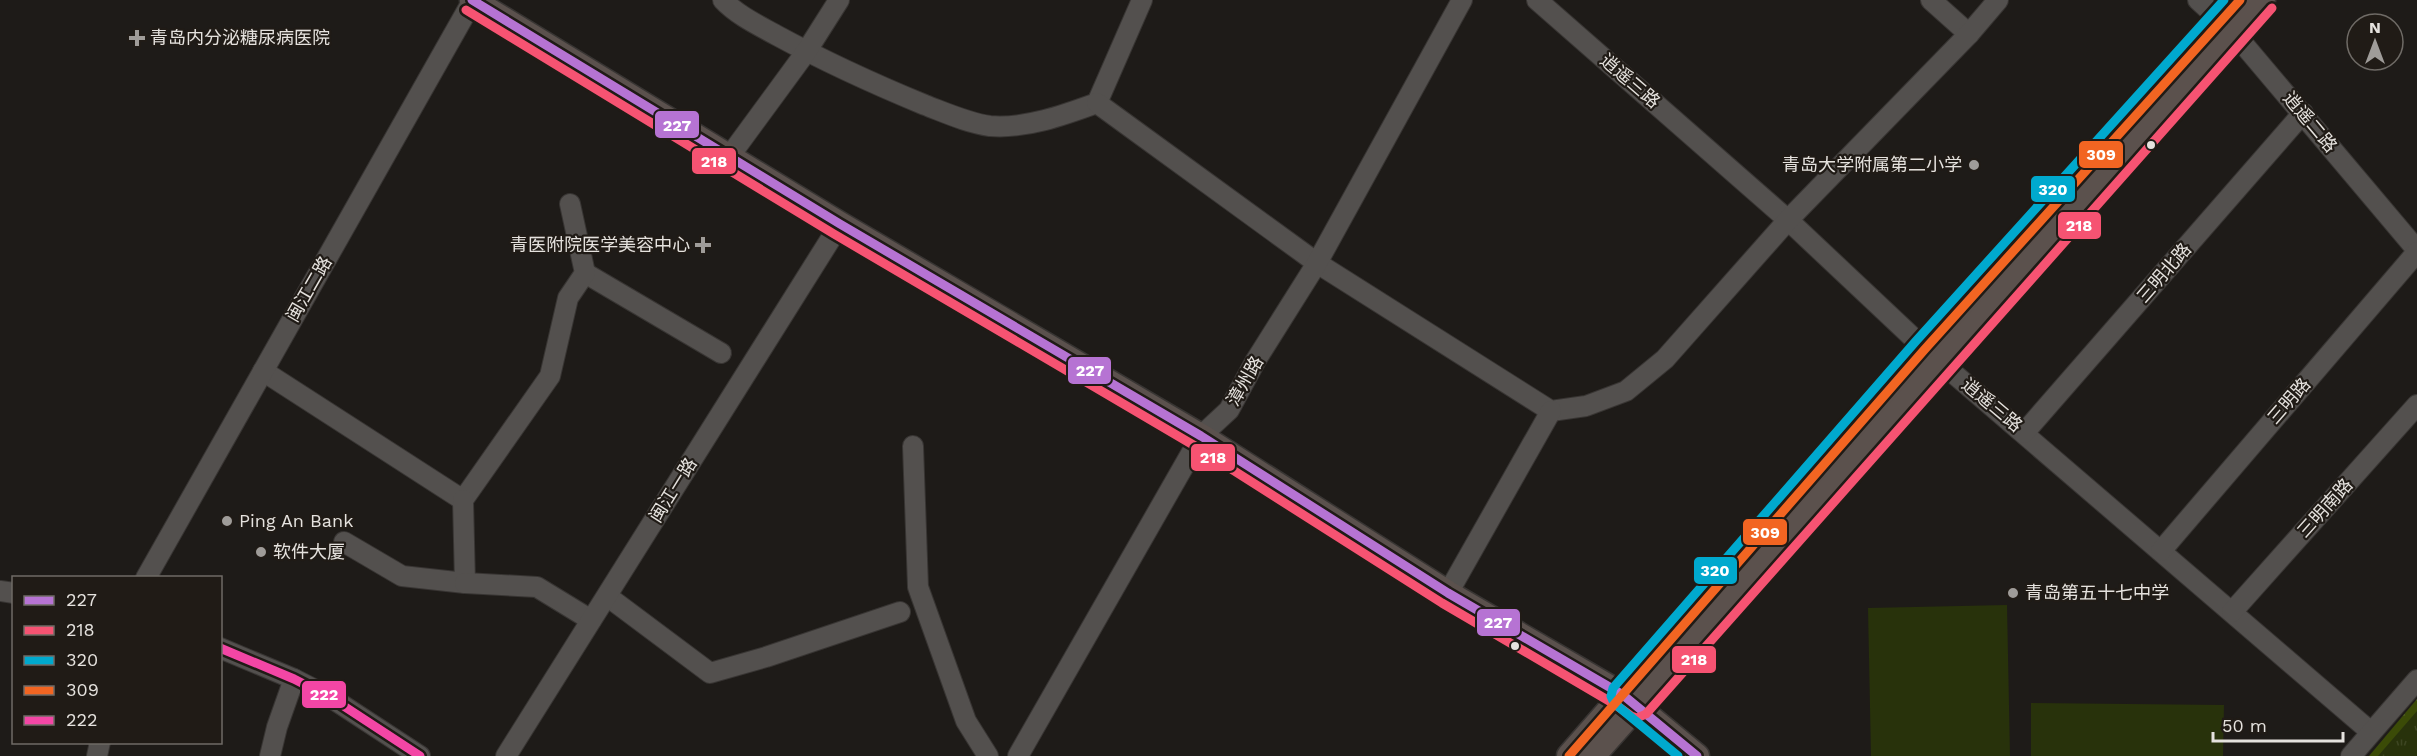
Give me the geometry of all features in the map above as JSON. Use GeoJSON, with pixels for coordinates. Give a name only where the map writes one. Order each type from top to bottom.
{"type":"FeatureCollection","features":[{"type":"Feature","properties":{"kind":"main road"},"geometry":{"type":"LineString","coordinates":[[472,0],[840,224],[1201,436],[1448,593],[1630,700],[1697,756]]}},
{"type":"Feature","properties":{"kind":"main road"},"geometry":{"type":"LineString","coordinates":[[2228,27],[2240,0]]}},
{"type":"Feature","properties":{"kind":"main road"},"geometry":{"type":"LineString","coordinates":[[1569,756],[1630,700],[1933,355],[2228,27],[2263,0]]}},
{"type":"Feature","properties":{"kind":"main road"},"geometry":{"type":"LineString","coordinates":[[1593,756],[1630,700]]}},
{"type":"Feature","properties":{"kind":"street","name":"闽江二路"},"geometry":{"type":"LineString","coordinates":[[147,576],[472,0]]}},
{"type":"Feature","properties":{"kind":"street"},"geometry":{"type":"LineString","coordinates":[[723,0],[751,21],[806,52],[963,120],[990,126],[1010,126],[1034,122],[1065,115],[1097,103],[1142,0]]}},
{"type":"Feature","properties":{"kind":"street"},"geometry":{"type":"LineString","coordinates":[[729,157],[806,52],[839,0]]}},
{"type":"Feature","properties":{"kind":"street","name":"漳州路"},"geometry":{"type":"LineString","coordinates":[[1018,756],[1201,436],[1229,410],[1256,360],[1317,263],[1462,0]]}},
{"type":"Feature","properties":{"kind":"street","name":"逍遥三路"},"geometry":{"type":"LineString","coordinates":[[1537,0],[1788,220],[1933,355],[2371,732]]}},
{"type":"Feature","properties":{"kind":"street"},"geometry":{"type":"LineString","coordinates":[[1930,0],[1969,34]]}},
{"type":"Feature","properties":{"kind":"street"},"geometry":{"type":"LineString","coordinates":[[1097,103],[1317,263],[1551,411],[1586,406],[1626,391],[1665,359],[1788,220],[1969,34],[1998,0]]}},
{"type":"Feature","properties":{"kind":"street","name":"逍遥二路"},"geometry":{"type":"LineString","coordinates":[[2198,0],[2228,27],[2303,113],[2417,251]]}},
{"type":"Feature","properties":{"kind":"street","name":"三明北路"},"geometry":{"type":"LineString","coordinates":[[2024,433],[2303,113]]}},
{"type":"Feature","properties":{"kind":"street"},"geometry":{"type":"LineString","coordinates":[[465,583],[463,500],[550,376],[568,298],[585,273],[570,204]]}},
{"type":"Feature","properties":{"kind":"street","name":"闽江一路"},"geometry":{"type":"LineString","coordinates":[[506,756],[840,224]]}},
{"type":"Feature","properties":{"kind":"street","name":"三明路"},"geometry":{"type":"LineString","coordinates":[[2162,551],[2417,251]]}},
{"type":"Feature","properties":{"kind":"street"},"geometry":{"type":"LineString","coordinates":[[585,273],[721,353]]}},
{"type":"Feature","properties":{"kind":"street"},"geometry":{"type":"LineString","coordinates":[[263,371],[463,500]]}},
{"type":"Feature","properties":{"kind":"street","name":"三明南路"},"geometry":{"type":"LineString","coordinates":[[2232,612],[2417,405]]}},
{"type":"Feature","properties":{"kind":"street"},"geometry":{"type":"LineString","coordinates":[[1448,593],[1551,411]]}},
{"type":"Feature","properties":{"kind":"street"},"geometry":{"type":"LineString","coordinates":[[913,446],[918,587],[966,721],[988,756]]}},
{"type":"Feature","properties":{"kind":"street"},"geometry":{"type":"LineString","coordinates":[[344,542],[402,576],[465,583],[537,587],[591,620]]}},
{"type":"Feature","properties":{"kind":"street"},"geometry":{"type":"LineString","coordinates":[[607,596],[710,673],[900,612]]}},
{"type":"Feature","properties":{"kind":"street"},"geometry":{"type":"LineString","coordinates":[[222,649],[294,679],[333,699],[420,756]]}},
{"type":"Feature","properties":{"kind":"street"},"geometry":{"type":"LineString","coordinates":[[270,756],[277,727],[294,679]]}},
{"type":"Feature","properties":{"kind":"street"},"geometry":{"type":"LineString","coordinates":[[2351,756],[2417,681]]}},
{"type":"Feature","properties":{"kind":"green space"},"geometry":{"type":"Polygon","coordinates":[[[2007,605],[2010,756],[1871,756],[1868,608],[2007,605]]]}},
{"type":"Feature","properties":{"kind":"green space"},"geometry":{"type":"Polygon","coordinates":[[[2417,699],[2417,756],[2369,756],[2417,699]]]}},
{"type":"Feature","properties":{"kind":"green space"},"geometry":{"type":"Polygon","coordinates":[[[2031,703],[2224,705],[2223,756],[2031,756],[2031,703]]]}},
{"type":"Feature","properties":{"kind":"green space"},"geometry":{"type":"Polygon","coordinates":[[[2417,711],[2417,756],[2378,756],[2417,711]]]}},
{"type":"Feature","properties":{"kind":"transit line","name":"227"},"geometry":{"type":"LineString","coordinates":[[472,0],[840,224],[1201,436],[1448,593],[1623,695],[1697,756]]}},
{"type":"Feature","properties":{"kind":"transit line","name":"320"},"geometry":{"type":"LineString","coordinates":[[1678,756],[1614,703],[1611,696],[1613,688],[1916,341],[2224,0]]}},
{"type":"Feature","properties":{"kind":"transit line","name":"309"},"geometry":{"type":"LineString","coordinates":[[1569,756],[1925,349],[2240,0]]}},
{"type":"Feature","properties":{"kind":"transit line","name":"218"},"geometry":{"type":"LineString","coordinates":[[466,10],[834,234],[1195,446],[1442,603],[1637,718],[1646,714],[2272,8]]}},
{"type":"Feature","properties":{"kind":"transit line","name":"222"},"geometry":{"type":"LineString","coordinates":[[222,649],[294,679],[333,699],[420,756]]}},
{"type":"Feature","properties":{"kind":"place","name":"青岛内分泌糖尿病医院"},"geometry":{"type":"Point","coordinates":[137,38]}},
{"type":"Feature","properties":{"kind":"place","name":"青岛大学附属第二小学"},"geometry":{"type":"Point","coordinates":[1974,165]}},
{"type":"Feature","properties":{"kind":"place","name":"青医附院医学美容中心"},"geometry":{"type":"Point","coordinates":[703,245]}},
{"type":"Feature","properties":{"kind":"place","name":"Ping An Bank"},"geometry":{"type":"Point","coordinates":[227,521]}},
{"type":"Feature","properties":{"kind":"place","name":"软件大厦"},"geometry":{"type":"Point","coordinates":[261,552]}},
{"type":"Feature","properties":{"kind":"place","name":"青岛第五十七中学"},"geometry":{"type":"Point","coordinates":[2013,593]}}]}
